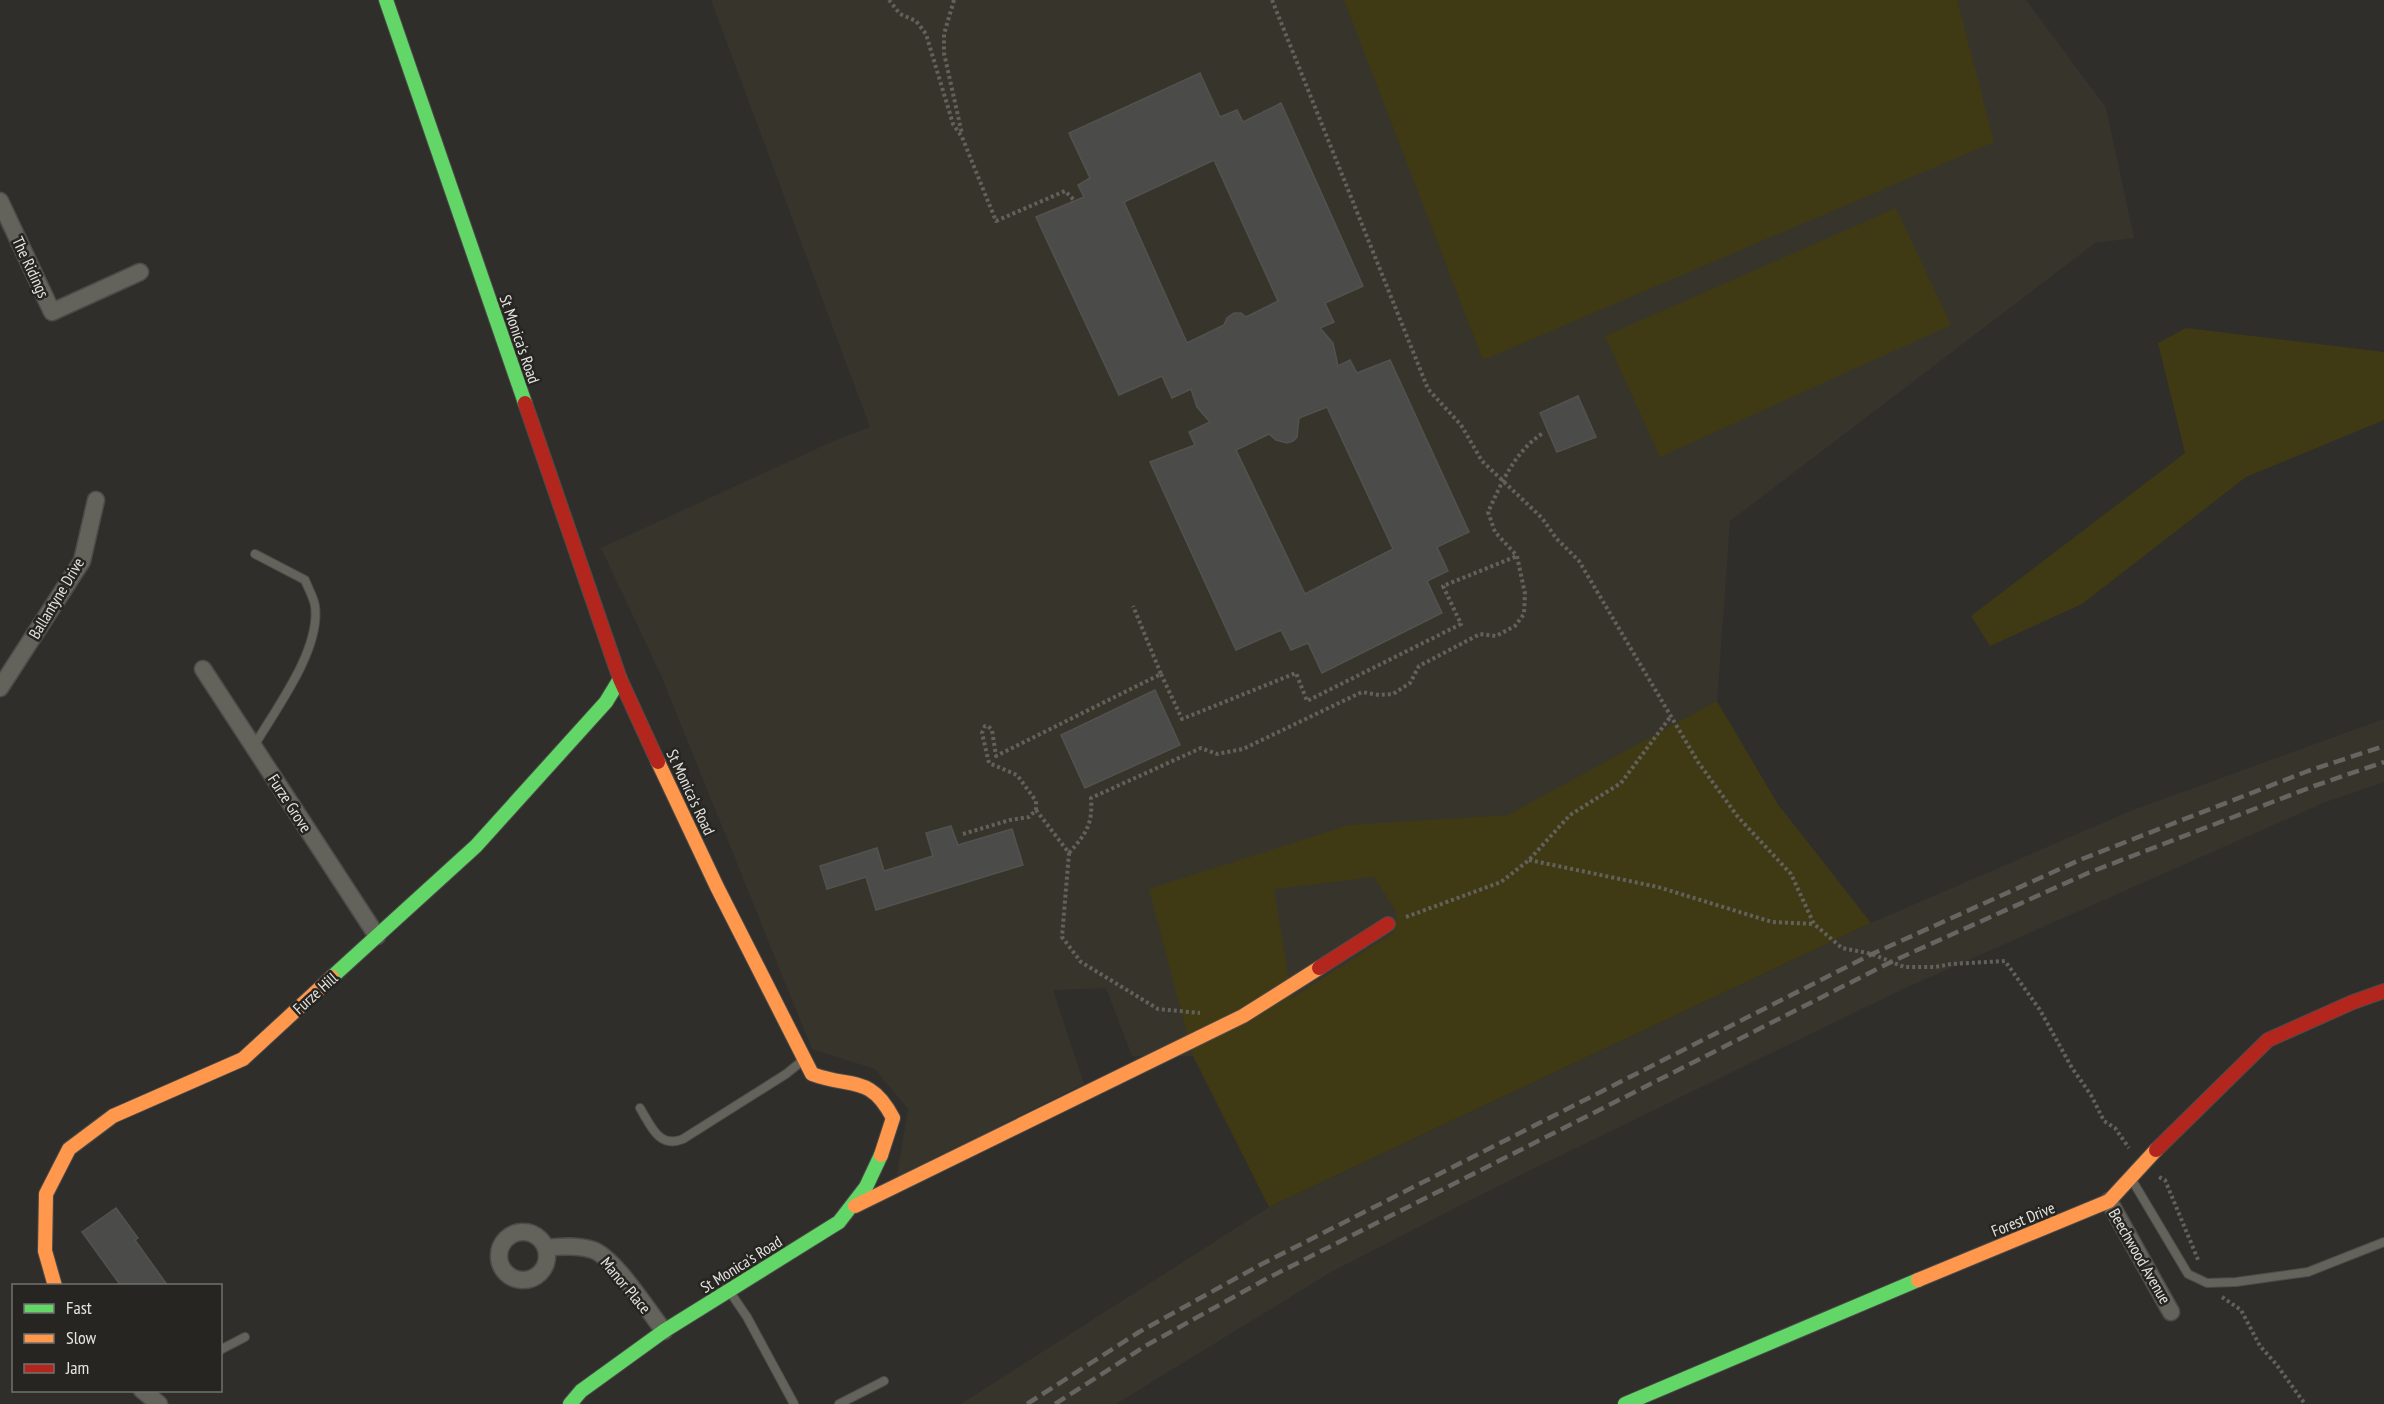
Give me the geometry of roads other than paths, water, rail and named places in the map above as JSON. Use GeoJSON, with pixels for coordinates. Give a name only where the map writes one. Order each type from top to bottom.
{"type":"FeatureCollection","features":[{"type":"Feature","properties":{"kind":"street","name":"St Monica's Road"},"geometry":{"type":"LineString","coordinates":[[386,0],[620,680],[717,887],[812,1074],[825,1080],[852,1082],[875,1090],[887,1103],[893,1118],[876,1168],[855,1206],[839,1222],[664,1331],[581,1391],[570,1404]]}},
{"type":"Feature","properties":{"kind":"street","name":"The Ridings"},"geometry":{"type":"LineString","coordinates":[[0,201],[52,312],[140,272]]}},
{"type":"Feature","properties":{"kind":"street","name":"Ballantyne Drive"},"geometry":{"type":"LineString","coordinates":[[0,688],[82,561],[96,500]]}},
{"type":"Feature","properties":{"kind":"street","name":"Furze Grove"},"geometry":{"type":"LineString","coordinates":[[203,669],[376,936]]}},
{"type":"Feature","properties":{"kind":"street","name":"Furze Hill"},"geometry":{"type":"LineString","coordinates":[[54,1284],[45,1251],[46,1194],[69,1149],[113,1116],[243,1059],[476,846],[606,702],[620,680]]}},
{"type":"Feature","properties":{"kind":"street"},"geometry":{"type":"LineString","coordinates":[[855,1206],[1243,1016],[1388,924]]}},
{"type":"Feature","properties":{"kind":"street","name":"Forest Drive"},"geometry":{"type":"LineString","coordinates":[[1625,1404],[2109,1201],[2140,1166],[2268,1040],[2353,1002],[2384,991]]}},
{"type":"Feature","properties":{"kind":"street","name":"Beechwood Avenue"},"geometry":{"type":"LineString","coordinates":[[2109,1201],[2171,1312]]}},
{"type":"Feature","properties":{"kind":"street","name":"Manor Place"},"geometry":{"type":"LineString","coordinates":[[546,1248],[577,1247],[595,1250],[609,1260],[664,1331]]}},
{"type":"Feature","properties":{"kind":"street"},"geometry":{"type":"LineString","coordinates":[[144,1392],[159,1404]]}},
{"type":"Feature","properties":{"kind":"lane"},"geometry":{"type":"LineString","coordinates":[[253,747],[303,662],[314,632],[315,606],[305,580],[255,554]]}},
{"type":"Feature","properties":{"kind":"lane"},"geometry":{"type":"LineString","coordinates":[[640,1108],[662,1139],[674,1143],[777,1080],[805,1059]]}},
{"type":"Feature","properties":{"kind":"lane"},"geometry":{"type":"LineString","coordinates":[[2130,1177],[2188,1274],[2207,1283],[2236,1282],[2308,1272],[2384,1242]]}},
{"type":"Feature","properties":{"kind":"lane"},"geometry":{"type":"LineString","coordinates":[[730,1292],[747,1317],[794,1404]]}},
{"type":"Feature","properties":{"kind":"lane"},"geometry":{"type":"LineString","coordinates":[[222,1349],[245,1337]]}},
{"type":"Feature","properties":{"kind":"lane"},"geometry":{"type":"LineString","coordinates":[[839,1404],[884,1381]]}},
{"type":"Feature","properties":{"kind":"railway"},"geometry":{"type":"LineString","coordinates":[[1027,1404],[1139,1332],[1260,1265],[1872,954],[2082,859],[2308,771],[2384,746]]}},
{"type":"Feature","properties":{"kind":"railway"},"geometry":{"type":"LineString","coordinates":[[1055,1404],[1147,1345],[1268,1278],[1893,961],[2088,873],[2314,786],[2384,762]]}}]}
